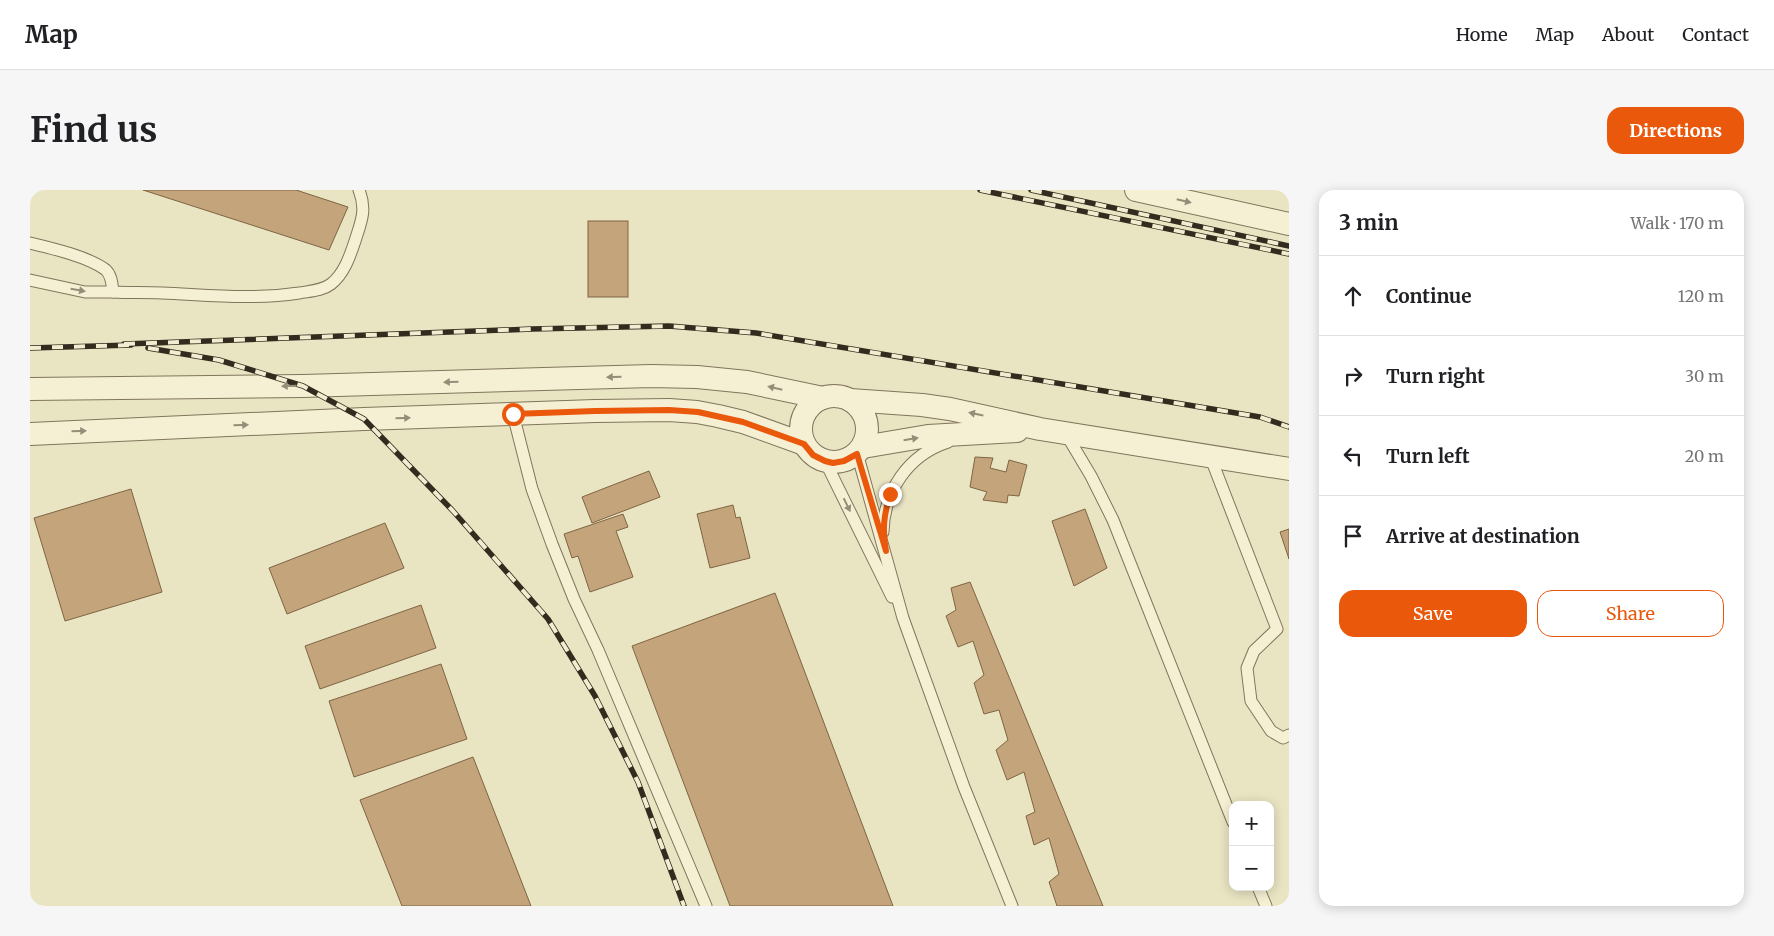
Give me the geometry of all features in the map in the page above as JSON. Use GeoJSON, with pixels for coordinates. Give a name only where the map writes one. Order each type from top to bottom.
{"type":"FeatureCollection","features":[{"type":"Feature","properties":{"kind":"street"},"geometry":{"type":"LineString","coordinates":[[1136,190],[1289,224]]}},
{"type":"Feature","properties":{"kind":"street"},"geometry":{"type":"LineString","coordinates":[[30,389],[303,386],[651,376],[697,377],[739,381],[823,398],[837,396],[850,400],[950,409],[1040,429],[1289,469]]}},
{"type":"Feature","properties":{"kind":"street"},"geometry":{"type":"LineString","coordinates":[[823,398],[812,405],[804,415],[801,427],[804,444],[813,455],[833,463],[844,461],[860,450],[928,436],[1040,429]]}},
{"type":"Feature","properties":{"kind":"street"},"geometry":{"type":"LineString","coordinates":[[850,400],[858,405],[867,421],[868,435],[860,450]]}},
{"type":"Feature","properties":{"kind":"street"},"geometry":{"type":"LineString","coordinates":[[30,434],[513,414],[669,410],[698,412],[743,422],[804,444]]}},
{"type":"Feature","properties":{"kind":"lane"},"geometry":{"type":"LineString","coordinates":[[30,280],[85,292],[162,293],[246,298],[320,290],[338,278],[350,258],[364,211],[364,201],[359,190]]}},
{"type":"Feature","properties":{"kind":"lane"},"geometry":{"type":"LineString","coordinates":[[30,243],[83,259],[107,271],[112,280],[113,292]]}},
{"type":"Feature","properties":{"kind":"lane"},"geometry":{"type":"LineString","coordinates":[[513,414],[532,489],[552,544],[706,906]]}},
{"type":"Feature","properties":{"kind":"lane"},"geometry":{"type":"LineString","coordinates":[[886,551],[883,531],[884,514],[890,494],[901,474],[910,464],[934,447],[983,432]]}},
{"type":"Feature","properties":{"kind":"lane"},"geometry":{"type":"LineString","coordinates":[[1065,432],[1091,476],[1113,520],[1229,812]]}},
{"type":"Feature","properties":{"kind":"lane"},"geometry":{"type":"LineString","coordinates":[[860,450],[903,618],[964,787],[1012,906]]}},
{"type":"Feature","properties":{"kind":"lane"},"geometry":{"type":"LineString","coordinates":[[1210,456],[1277,629]]}},
{"type":"Feature","properties":{"kind":"lane"},"geometry":{"type":"LineString","coordinates":[[825,461],[903,618]]}},
{"type":"Feature","properties":{"kind":"lane"},"geometry":{"type":"LineString","coordinates":[[1289,626],[1277,629],[1254,652],[1247,668],[1251,701],[1271,731],[1283,738],[1289,736]]}},
{"type":"Feature","properties":{"kind":"lane"},"geometry":{"type":"LineString","coordinates":[[1260,891],[1266,906]]}},
{"type":"Feature","properties":{"kind":"building"},"geometry":{"type":"Polygon","coordinates":[[[143,190],[296,190],[348,207],[329,250],[143,190]]]}},
{"type":"Feature","properties":{"kind":"building"},"geometry":{"type":"Polygon","coordinates":[[[588,221],[628,221],[628,297],[588,297],[588,221]]]}},
{"type":"Feature","properties":{"kind":"building"},"geometry":{"type":"Polygon","coordinates":[[[975,457],[993,458],[990,468],[1006,472],[1009,460],[1027,465],[1019,496],[1008,495],[1007,503],[983,500],[987,492],[970,487],[975,457]]]}},
{"type":"Feature","properties":{"kind":"building"},"geometry":{"type":"Polygon","coordinates":[[[649,471],[660,497],[592,523],[582,497],[649,471]]]}},
{"type":"Feature","properties":{"kind":"building"},"geometry":{"type":"Polygon","coordinates":[[[131,489],[162,592],[65,621],[34,518],[131,489]]]}},
{"type":"Feature","properties":{"kind":"building"},"geometry":{"type":"Polygon","coordinates":[[[733,505],[736,518],[740,517],[750,558],[710,568],[697,514],[733,505]]]}},
{"type":"Feature","properties":{"kind":"building"},"geometry":{"type":"Polygon","coordinates":[[[1085,509],[1107,568],[1074,586],[1052,521],[1085,509]]]}},
{"type":"Feature","properties":{"kind":"building"},"geometry":{"type":"Polygon","coordinates":[[[623,514],[628,527],[616,531],[633,577],[590,592],[578,556],[572,558],[564,534],[623,514]]]}},
{"type":"Feature","properties":{"kind":"building"},"geometry":{"type":"Polygon","coordinates":[[[385,523],[404,568],[287,614],[269,568],[385,523]]]}},
{"type":"Feature","properties":{"kind":"building"},"geometry":{"type":"Polygon","coordinates":[[[1289,529],[1289,559],[1280,532],[1289,529]]]}},
{"type":"Feature","properties":{"kind":"building"},"geometry":{"type":"Polygon","coordinates":[[[970,582],[1103,906],[1057,906],[1049,882],[1059,874],[1049,838],[1034,845],[1026,816],[1035,812],[1024,772],[1007,780],[996,750],[1008,740],[999,710],[984,714],[974,683],[984,675],[973,641],[958,647],[946,616],[956,610],[951,588],[970,582]]]}},
{"type":"Feature","properties":{"kind":"building"},"geometry":{"type":"Polygon","coordinates":[[[775,593],[893,906],[730,906],[632,646],[775,593]]]}},
{"type":"Feature","properties":{"kind":"building"},"geometry":{"type":"Polygon","coordinates":[[[421,605],[436,648],[320,689],[305,646],[421,605]]]}},
{"type":"Feature","properties":{"kind":"building"},"geometry":{"type":"Polygon","coordinates":[[[441,664],[467,739],[354,777],[329,701],[441,664]]]}},
{"type":"Feature","properties":{"kind":"building"},"geometry":{"type":"Polygon","coordinates":[[[473,757],[531,906],[402,906],[360,800],[473,757]]]}},
{"type":"Feature","properties":{"kind":"railway"},"geometry":{"type":"LineString","coordinates":[[980,190],[1289,254]]}},
{"type":"Feature","properties":{"kind":"railway"},"geometry":{"type":"LineString","coordinates":[[1031,190],[1289,246]]}},
{"type":"Feature","properties":{"kind":"railway"},"geometry":{"type":"LineString","coordinates":[[124,344],[532,329],[669,326],[756,333],[1260,417],[1289,427]]}},
{"type":"Feature","properties":{"kind":"railway"},"geometry":{"type":"LineString","coordinates":[[30,348],[131,345]]}},
{"type":"Feature","properties":{"kind":"railway"},"geometry":{"type":"LineString","coordinates":[[148,348],[219,360],[303,386],[364,419],[453,511],[548,619],[595,696],[638,782],[684,906]]}},
{"type":"Feature","properties":{"kind":"route"},"geometry":{"type":"LineString","coordinates":[[513,414],[669,410],[698,412],[743,422],[804,444],[813,455],[825,461],[833,463],[844,461],[857,454],[886,551],[883,531],[884,514],[890,494]]}}]}
